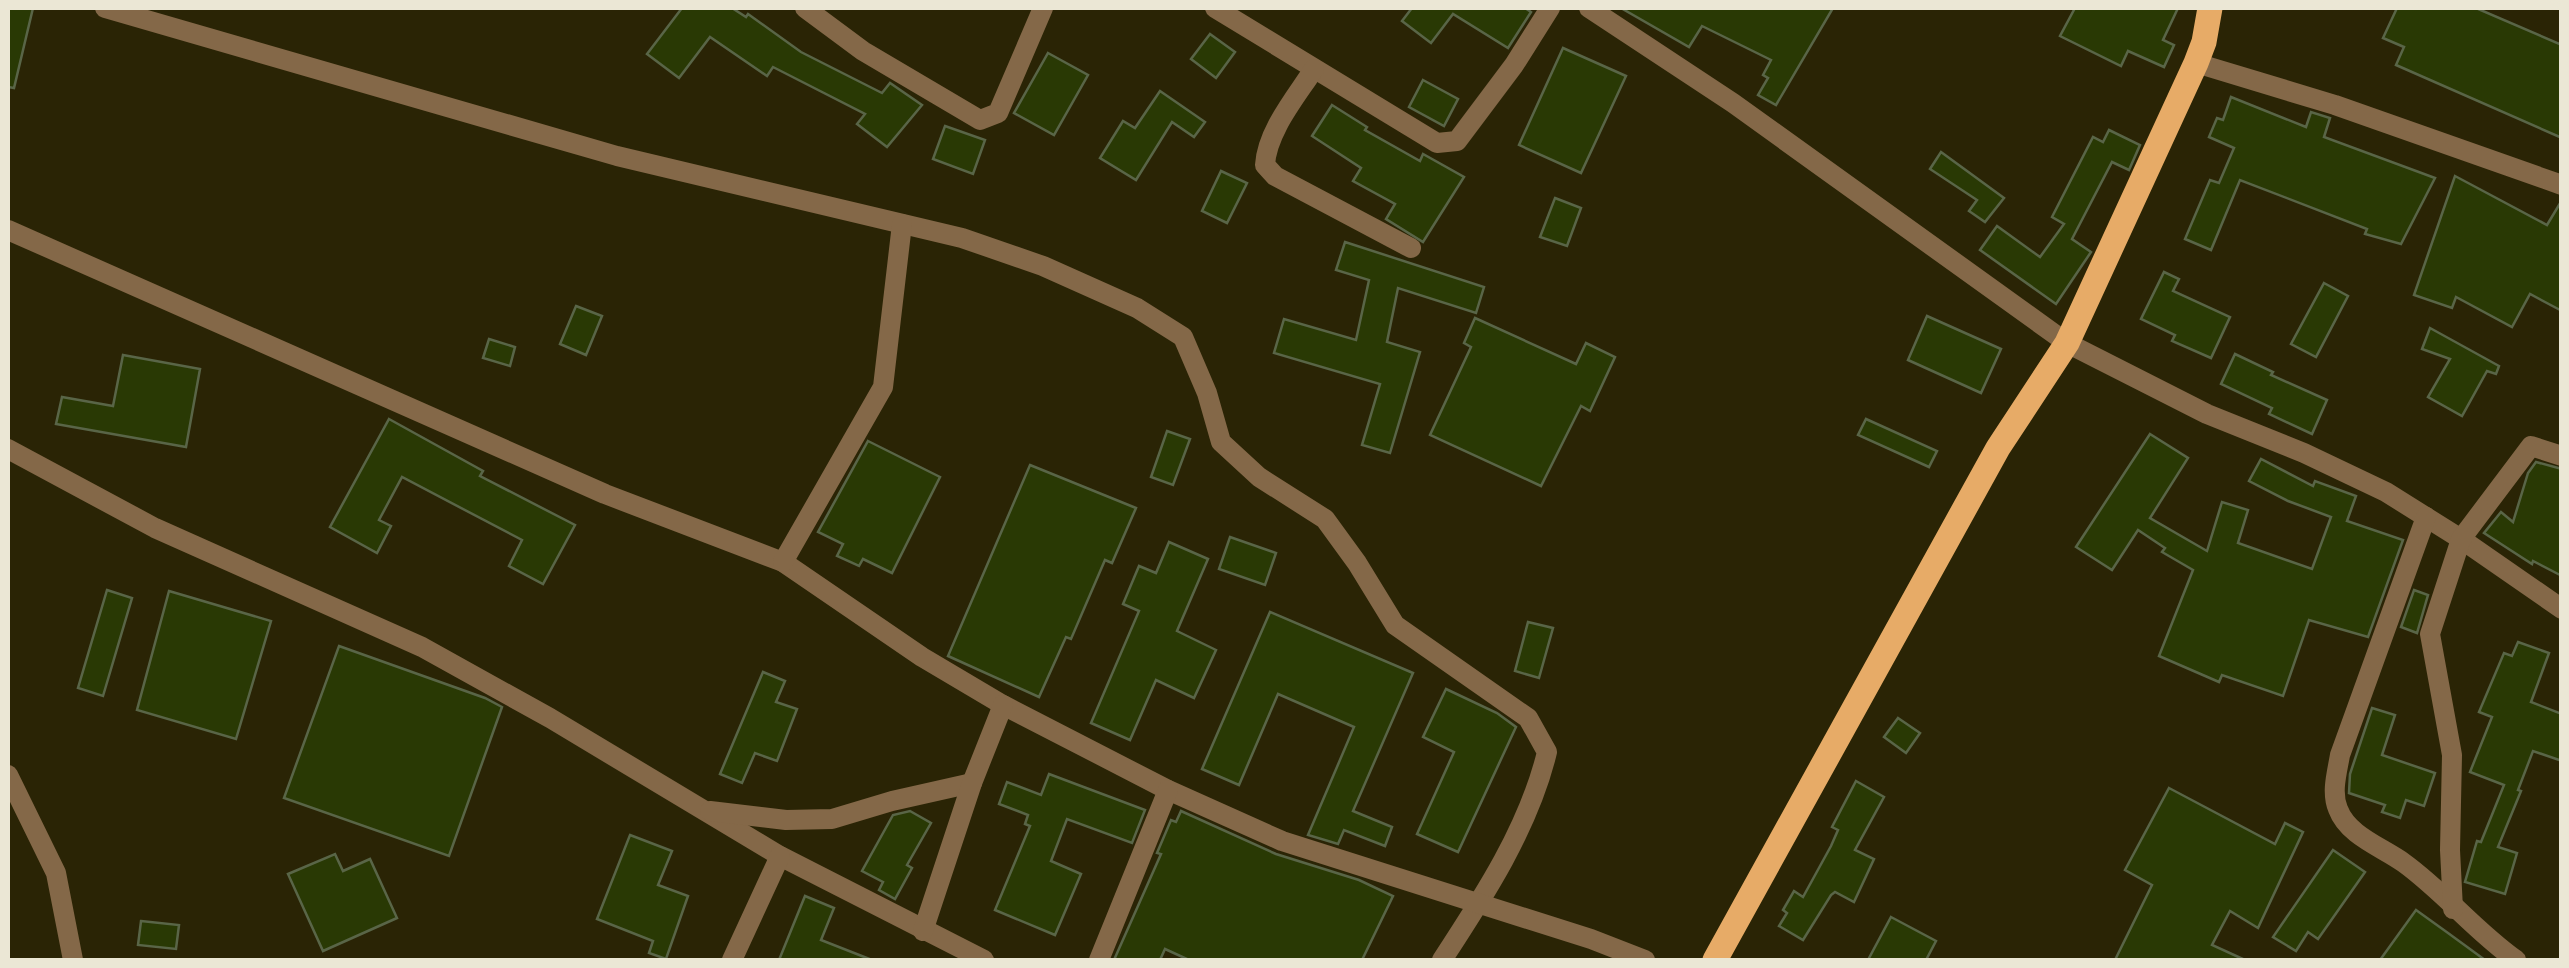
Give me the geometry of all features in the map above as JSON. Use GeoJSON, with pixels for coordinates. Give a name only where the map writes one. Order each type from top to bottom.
{"type":"FeatureCollection","features":[{"type":"Feature","properties":{"kind":"main road"},"geometry":{"type":"LineString","coordinates":[[2200,53],[2210,8]]}},
{"type":"Feature","properties":{"kind":"main road"},"geometry":{"type":"LineString","coordinates":[[1714,960],[1998,448],[2066,343],[2200,53],[2228,8]]}},
{"type":"Feature","properties":{"kind":"street"},"geometry":{"type":"LineString","coordinates":[[105,8],[617,156],[962,238],[1043,266],[1137,308],[1183,337],[1207,393],[1221,442],[1259,477],[1325,519],[1357,562],[1395,625],[1528,718],[1547,752],[1537,794],[1479,903],[1442,960]]}},
{"type":"Feature","properties":{"kind":"street"},"geometry":{"type":"LineString","coordinates":[[805,8],[863,51],[980,120],[998,113],[1043,8]]}},
{"type":"Feature","properties":{"kind":"street"},"geometry":{"type":"LineString","coordinates":[[1215,8],[1437,143],[1457,141],[1514,65],[1550,8]]}},
{"type":"Feature","properties":{"kind":"street"},"geometry":{"type":"LineString","coordinates":[[1589,8],[1734,103],[2066,343],[2207,414],[2386,492],[2562,609]]}},
{"type":"Feature","properties":{"kind":"street"},"geometry":{"type":"LineString","coordinates":[[2200,53],[2562,185]]}},
{"type":"Feature","properties":{"kind":"street"},"geometry":{"type":"LineString","coordinates":[[1314,68],[1266,152],[1265,165],[1274,176],[1411,248]]}},
{"type":"Feature","properties":{"kind":"street"},"geometry":{"type":"LineString","coordinates":[[783,562],[883,386],[902,224]]}},
{"type":"Feature","properties":{"kind":"street"},"geometry":{"type":"LineString","coordinates":[[8,230],[605,494],[783,562],[922,657],[1003,704],[1168,790],[1282,841],[1592,939],[1645,960]]}},
{"type":"Feature","properties":{"kind":"street"},"geometry":{"type":"LineString","coordinates":[[2454,909],[2450,850],[2452,755],[2430,634],[2461,539],[2532,446],[2562,456]]}},
{"type":"Feature","properties":{"kind":"street"},"geometry":{"type":"LineString","coordinates":[[8,449],[155,528],[422,647],[550,718],[780,856],[984,960]]}},
{"type":"Feature","properties":{"kind":"street"},"geometry":{"type":"LineString","coordinates":[[2426,517],[2340,756],[2334,792],[2338,812],[2359,834],[2404,863],[2516,960]]}},
{"type":"Feature","properties":{"kind":"street"},"geometry":{"type":"LineString","coordinates":[[923,931],[1003,704]]}},
{"type":"Feature","properties":{"kind":"street"},"geometry":{"type":"LineString","coordinates":[[8,776],[56,873],[74,960]]}},
{"type":"Feature","properties":{"kind":"street"},"geometry":{"type":"LineString","coordinates":[[700,810],[786,820],[832,819],[972,783]]}},
{"type":"Feature","properties":{"kind":"street"},"geometry":{"type":"LineString","coordinates":[[1099,960],[1168,790]]}},
{"type":"Feature","properties":{"kind":"street"},"geometry":{"type":"LineString","coordinates":[[732,960],[780,856]]}},
{"type":"Feature","properties":{"kind":"building"},"geometry":{"type":"Polygon","coordinates":[[[8,8],[33,8],[14,88],[8,87],[8,8]]]}},
{"type":"Feature","properties":{"kind":"building"},"geometry":{"type":"Polygon","coordinates":[[[682,8],[732,8],[746,17],[748,14],[801,52],[882,93],[890,83],[922,105],[887,147],[857,124],[865,114],[773,67],[767,76],[710,37],[679,78],[647,54],[682,8]]]}},
{"type":"Feature","properties":{"kind":"building"},"geometry":{"type":"Polygon","coordinates":[[[1412,8],[1525,8],[1531,12],[1508,48],[1453,14],[1431,43],[1402,21],[1412,8]]]}},
{"type":"Feature","properties":{"kind":"building"},"geometry":{"type":"Polygon","coordinates":[[[1621,8],[1833,8],[1776,105],[1758,95],[1768,78],[1763,75],[1771,60],[1702,26],[1689,47],[1621,8]]]}},
{"type":"Feature","properties":{"kind":"building"},"geometry":{"type":"Polygon","coordinates":[[[2075,8],[2178,8],[2163,40],[2174,45],[2164,67],[2128,51],[2121,66],[2060,36],[2075,8]]]}},
{"type":"Feature","properties":{"kind":"building"},"geometry":{"type":"Polygon","coordinates":[[[2397,8],[2476,8],[2562,45],[2562,138],[2396,65],[2404,47],[2383,38],[2397,8]]]}},
{"type":"Feature","properties":{"kind":"building"},"geometry":{"type":"Polygon","coordinates":[[[1210,34],[1235,52],[1216,78],[1191,59],[1210,34]]]}},
{"type":"Feature","properties":{"kind":"building"},"geometry":{"type":"Polygon","coordinates":[[[1563,48],[1626,76],[1581,173],[1519,145],[1563,48]]]}},
{"type":"Feature","properties":{"kind":"building"},"geometry":{"type":"Polygon","coordinates":[[[1048,53],[1088,75],[1054,135],[1014,113],[1048,53]]]}},
{"type":"Feature","properties":{"kind":"building"},"geometry":{"type":"Polygon","coordinates":[[[1423,80],[1458,99],[1444,126],[1409,107],[1423,80]]]}},
{"type":"Feature","properties":{"kind":"building"},"geometry":{"type":"Polygon","coordinates":[[[1160,91],[1205,122],[1194,137],[1172,122],[1136,180],[1100,158],[1123,121],[1135,128],[1160,91]]]}},
{"type":"Feature","properties":{"kind":"building"},"geometry":{"type":"Polygon","coordinates":[[[2231,97],[2306,127],[2311,112],[2330,118],[2324,137],[2435,178],[2401,244],[2365,234],[2367,229],[2240,180],[2211,250],[2185,239],[2210,180],[2219,183],[2234,148],[2209,137],[2217,118],[2223,120],[2231,97]]]}},
{"type":"Feature","properties":{"kind":"building"},"geometry":{"type":"Polygon","coordinates":[[[1332,105],[1367,127],[1365,130],[1420,161],[1423,154],[1464,177],[1423,242],[1386,219],[1395,204],[1353,181],[1361,168],[1312,136],[1332,105]]]}},
{"type":"Feature","properties":{"kind":"building"},"geometry":{"type":"Polygon","coordinates":[[[945,126],[985,140],[973,174],[933,159],[945,126]]]}},
{"type":"Feature","properties":{"kind":"building"},"geometry":{"type":"Polygon","coordinates":[[[2109,130],[2140,145],[2129,170],[2112,162],[2072,239],[2091,252],[2056,304],[1980,250],[1997,226],[2040,257],[2064,224],[2052,217],[2093,137],[2103,142],[2109,130]]]}},
{"type":"Feature","properties":{"kind":"building"},"geometry":{"type":"Polygon","coordinates":[[[1941,152],[2004,198],[1985,222],[1969,211],[1977,200],[1930,169],[1941,152]]]}},
{"type":"Feature","properties":{"kind":"building"},"geometry":{"type":"Polygon","coordinates":[[[1221,171],[1247,183],[1227,223],[1202,211],[1221,171]]]}},
{"type":"Feature","properties":{"kind":"building"},"geometry":{"type":"Polygon","coordinates":[[[2455,176],[2547,225],[2562,200],[2562,311],[2530,294],[2512,327],[2456,297],[2452,308],[2414,295],[2455,176]]]}},
{"type":"Feature","properties":{"kind":"building"},"geometry":{"type":"Polygon","coordinates":[[[1555,198],[1581,208],[1567,246],[1540,237],[1555,198]]]}},
{"type":"Feature","properties":{"kind":"building"},"geometry":{"type":"Polygon","coordinates":[[[1345,242],[1484,287],[1476,313],[1398,288],[1387,342],[1420,352],[1390,453],[1362,445],[1380,384],[1274,353],[1284,319],[1356,340],[1369,280],[1336,270],[1345,242]]]}},
{"type":"Feature","properties":{"kind":"building"},"geometry":{"type":"Polygon","coordinates":[[[2164,272],[2179,279],[2173,291],[2230,317],[2211,358],[2172,341],[2175,335],[2141,319],[2164,272]]]}},
{"type":"Feature","properties":{"kind":"building"},"geometry":{"type":"Polygon","coordinates":[[[2324,283],[2348,296],[2316,357],[2291,344],[2324,283]]]}},
{"type":"Feature","properties":{"kind":"building"},"geometry":{"type":"Polygon","coordinates":[[[576,306],[602,316],[586,355],[560,344],[576,306]]]}},
{"type":"Feature","properties":{"kind":"building"},"geometry":{"type":"Polygon","coordinates":[[[1927,316],[2001,349],[1981,393],[1908,360],[1927,316]]]}},
{"type":"Feature","properties":{"kind":"building"},"geometry":{"type":"Polygon","coordinates":[[[1475,318],[1576,364],[1586,343],[1615,357],[1590,411],[1581,406],[1541,486],[1430,435],[1471,347],[1464,343],[1475,318]]]}},
{"type":"Feature","properties":{"kind":"building"},"geometry":{"type":"Polygon","coordinates":[[[2430,328],[2499,366],[2496,374],[2487,371],[2462,416],[2428,397],[2450,359],[2422,349],[2430,328]]]}},
{"type":"Feature","properties":{"kind":"building"},"geometry":{"type":"Polygon","coordinates":[[[489,339],[515,347],[510,366],[483,358],[489,339]]]}},
{"type":"Feature","properties":{"kind":"building"},"geometry":{"type":"Polygon","coordinates":[[[2235,354],[2327,400],[2312,434],[2269,414],[2272,408],[2221,384],[2235,354]]]}},
{"type":"Feature","properties":{"kind":"building"},"geometry":{"type":"Polygon","coordinates":[[[123,355],[200,369],[186,447],[56,424],[62,397],[113,406],[123,355]]]}},
{"type":"Feature","properties":{"kind":"building"},"geometry":{"type":"Polygon","coordinates":[[[389,419],[483,471],[480,476],[575,525],[543,584],[509,566],[522,540],[402,477],[379,520],[391,526],[377,553],[330,527],[389,419]]]}},
{"type":"Feature","properties":{"kind":"building"},"geometry":{"type":"Polygon","coordinates":[[[1866,419],[1937,451],[1929,467],[1858,435],[1866,419]]]}},
{"type":"Feature","properties":{"kind":"building"},"geometry":{"type":"Polygon","coordinates":[[[1167,431],[1190,439],[1173,485],[1151,477],[1167,431]]]}},
{"type":"Feature","properties":{"kind":"building"},"geometry":{"type":"Polygon","coordinates":[[[2150,434],[2188,458],[2150,518],[2207,551],[2222,502],[2248,510],[2238,543],[2312,569],[2331,517],[2249,481],[2261,459],[2313,486],[2315,481],[2356,496],[2347,521],[2403,540],[2368,637],[2309,620],[2283,696],[2222,675],[2219,682],[2159,656],[2193,570],[2162,552],[2165,548],[2138,530],[2112,570],[2076,547],[2150,434]]]}},
{"type":"Feature","properties":{"kind":"building"},"geometry":{"type":"Polygon","coordinates":[[[868,441],[940,477],[892,573],[863,559],[859,566],[837,556],[843,544],[818,532],[868,441]]]}},
{"type":"Feature","properties":{"kind":"building"},"geometry":{"type":"Polygon","coordinates":[[[2536,462],[2562,469],[2562,576],[2533,561],[2532,564],[2484,533],[2501,512],[2513,522],[2528,473],[2536,462]]]}},
{"type":"Feature","properties":{"kind":"building"},"geometry":{"type":"Polygon","coordinates":[[[1030,465],[1136,508],[1112,563],[1105,560],[1071,639],[1066,637],[1039,697],[948,656],[1030,465]]]}},
{"type":"Feature","properties":{"kind":"building"},"geometry":{"type":"Polygon","coordinates":[[[1230,537],[1276,553],[1265,585],[1219,569],[1230,537]]]}},
{"type":"Feature","properties":{"kind":"building"},"geometry":{"type":"Polygon","coordinates":[[[1169,542],[1208,559],[1177,631],[1216,650],[1194,698],[1156,680],[1130,740],[1091,723],[1139,611],[1123,604],[1139,566],[1156,573],[1169,542]]]}},
{"type":"Feature","properties":{"kind":"building"},"geometry":{"type":"Polygon","coordinates":[[[107,590],[132,598],[103,696],[78,688],[107,590]]]}},
{"type":"Feature","properties":{"kind":"building"},"geometry":{"type":"Polygon","coordinates":[[[2414,590],[2428,595],[2417,633],[2401,627],[2414,590]]]}},
{"type":"Feature","properties":{"kind":"building"},"geometry":{"type":"Polygon","coordinates":[[[169,591],[271,621],[236,739],[137,710],[169,591]]]}},
{"type":"Feature","properties":{"kind":"building"},"geometry":{"type":"Polygon","coordinates":[[[1270,612],[1413,673],[1353,811],[1392,827],[1385,846],[1344,830],[1338,844],[1308,835],[1354,727],[1278,694],[1239,785],[1202,769],[1270,612]]]}},
{"type":"Feature","properties":{"kind":"building"},"geometry":{"type":"Polygon","coordinates":[[[1528,622],[1553,628],[1539,678],[1515,671],[1528,622]]]}},
{"type":"Feature","properties":{"kind":"building"},"geometry":{"type":"Polygon","coordinates":[[[2518,642],[2549,653],[2531,702],[2562,714],[2562,761],[2533,751],[2498,847],[2517,853],[2505,894],[2465,882],[2477,841],[2481,842],[2504,785],[2470,772],[2492,717],[2479,712],[2504,653],[2512,656],[2518,642]]]}},
{"type":"Feature","properties":{"kind":"building"},"geometry":{"type":"Polygon","coordinates":[[[339,646],[502,707],[449,856],[284,798],[339,646]]]}},
{"type":"Feature","properties":{"kind":"building"},"geometry":{"type":"Polygon","coordinates":[[[763,672],[785,681],[776,702],[797,709],[777,761],[755,753],[742,783],[720,774],[763,672]]]}},
{"type":"Feature","properties":{"kind":"building"},"geometry":{"type":"Polygon","coordinates":[[[1446,689],[1497,713],[1516,727],[1458,852],[1417,834],[1454,752],[1423,737],[1446,689]]]}},
{"type":"Feature","properties":{"kind":"building"},"geometry":{"type":"Polygon","coordinates":[[[2372,708],[2395,715],[2382,755],[2435,773],[2424,806],[2406,800],[2400,818],[2382,812],[2385,805],[2349,793],[2350,774],[2372,708]]]}},
{"type":"Feature","properties":{"kind":"building"},"geometry":{"type":"Polygon","coordinates":[[[1898,718],[1920,733],[1906,753],[1884,737],[1898,718]]]}},
{"type":"Feature","properties":{"kind":"building"},"geometry":{"type":"Polygon","coordinates":[[[1049,774],[1145,810],[1132,843],[1067,819],[1051,861],[1081,874],[1055,935],[995,910],[1030,826],[1025,824],[1028,815],[999,804],[1007,782],[1041,795],[1049,774]]]}},
{"type":"Feature","properties":{"kind":"building"},"geometry":{"type":"Polygon","coordinates":[[[1856,781],[1884,797],[1855,850],[1874,859],[1854,902],[1835,892],[1803,940],[1779,926],[1787,913],[1783,910],[1794,891],[1803,897],[1831,846],[1838,830],[1832,827],[1856,781]]]}},
{"type":"Feature","properties":{"kind":"building"},"geometry":{"type":"Polygon","coordinates":[[[2169,788],[2275,844],[2285,823],[2303,832],[2258,928],[2230,911],[2212,945],[2245,960],[2115,960],[2152,885],[2125,870],[2169,788]]]}},
{"type":"Feature","properties":{"kind":"building"},"geometry":{"type":"Polygon","coordinates":[[[910,811],[931,823],[907,865],[912,868],[895,899],[879,890],[883,882],[862,871],[893,815],[910,811]]]}},
{"type":"Feature","properties":{"kind":"building"},"geometry":{"type":"Polygon","coordinates":[[[1181,811],[1276,854],[1359,880],[1393,896],[1362,960],[1189,960],[1165,949],[1160,960],[1114,960],[1161,854],[1157,853],[1171,820],[1176,822],[1181,811]]]}},
{"type":"Feature","properties":{"kind":"building"},"geometry":{"type":"Polygon","coordinates":[[[630,835],[672,851],[658,885],[688,896],[666,959],[649,953],[653,941],[597,919],[630,835]]]}},
{"type":"Feature","properties":{"kind":"building"},"geometry":{"type":"Polygon","coordinates":[[[2333,850],[2365,872],[2318,939],[2308,932],[2296,951],[2273,937],[2333,850]]]}},
{"type":"Feature","properties":{"kind":"building"},"geometry":{"type":"Polygon","coordinates":[[[335,854],[343,871],[370,859],[397,918],[323,951],[288,874],[335,854]]]}},
{"type":"Feature","properties":{"kind":"building"},"geometry":{"type":"Polygon","coordinates":[[[805,896],[834,908],[821,940],[872,960],[779,960],[805,896]]]}},
{"type":"Feature","properties":{"kind":"building"},"geometry":{"type":"Polygon","coordinates":[[[2416,910],[2448,933],[2485,960],[2380,960],[2416,910]]]}},
{"type":"Feature","properties":{"kind":"building"},"geometry":{"type":"Polygon","coordinates":[[[1891,917],[1936,941],[1926,960],[1868,960],[1891,917]]]}},
{"type":"Feature","properties":{"kind":"building"},"geometry":{"type":"Polygon","coordinates":[[[141,921],[179,925],[176,949],[138,945],[141,921]]]}}]}
